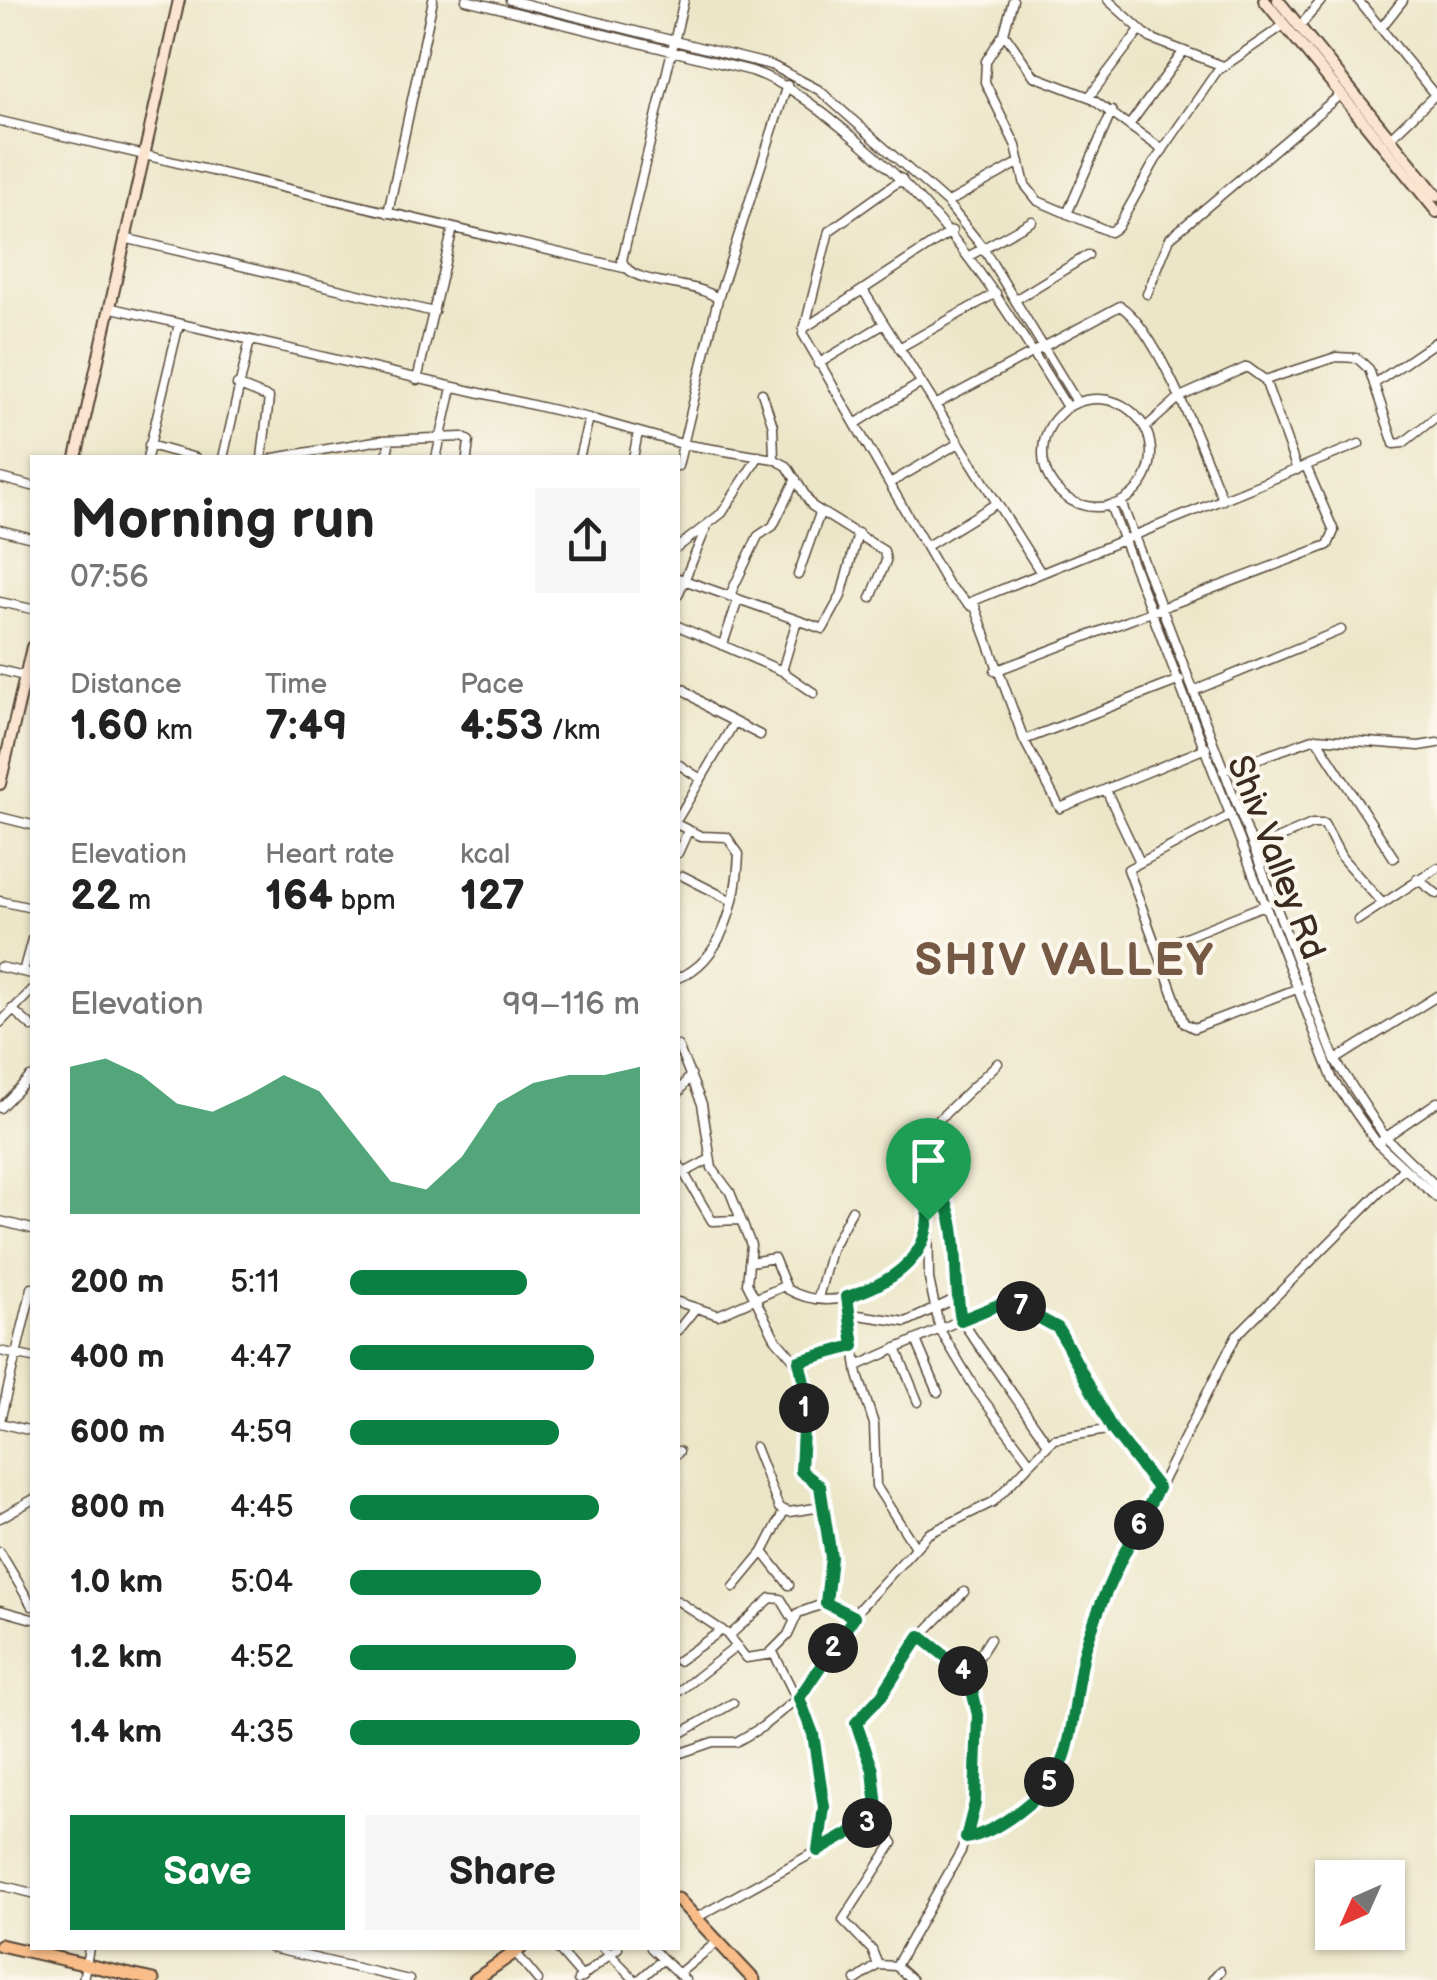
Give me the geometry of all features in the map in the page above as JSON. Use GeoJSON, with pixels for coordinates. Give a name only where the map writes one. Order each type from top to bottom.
{"type":"FeatureCollection","features":[{"type":"Feature","properties":{"kind":"main road"},"geometry":{"type":"LineString","coordinates":[[680,1901],[754,1980]]}},
{"type":"Feature","properties":{"kind":"main road"},"geometry":{"type":"LineString","coordinates":[[0,1945],[153,1980]]}},
{"type":"Feature","properties":{"kind":"main road"},"geometry":{"type":"LineString","coordinates":[[475,1980],[518,1950]]}},
{"type":"Feature","properties":{"kind":"street"},"geometry":{"type":"LineString","coordinates":[[77,455],[179,0]]}},
{"type":"Feature","properties":{"kind":"street"},"geometry":{"type":"LineString","coordinates":[[388,213],[433,0]]}},
{"type":"Feature","properties":{"kind":"street"},"geometry":{"type":"LineString","coordinates":[[466,0],[752,71],[787,85],[902,179],[952,231],[1067,407]]}},
{"type":"Feature","properties":{"kind":"street"},"geometry":{"type":"LineString","coordinates":[[510,0],[792,73],[820,90],[947,203],[984,248],[1078,402]]}},
{"type":"Feature","properties":{"kind":"street"},"geometry":{"type":"LineString","coordinates":[[624,268],[623,254],[684,0]]}},
{"type":"Feature","properties":{"kind":"street"},"geometry":{"type":"LineString","coordinates":[[1013,0],[1004,32],[986,61],[985,82],[1032,197],[1114,231],[1163,150],[1223,66],[1284,25]]}},
{"type":"Feature","properties":{"kind":"street"},"geometry":{"type":"LineString","coordinates":[[1108,0],[1139,31],[1223,66]]}},
{"type":"Feature","properties":{"kind":"street"},"geometry":{"type":"LineString","coordinates":[[1264,0],[1437,212]]}},
{"type":"Feature","properties":{"kind":"street"},"geometry":{"type":"LineString","coordinates":[[1278,0],[1437,196]]}},
{"type":"Feature","properties":{"kind":"street"},"geometry":{"type":"LineString","coordinates":[[1300,26],[1322,0]]}},
{"type":"Feature","properties":{"kind":"street"},"geometry":{"type":"LineString","coordinates":[[1358,0],[1436,94],[1389,139]]}},
{"type":"Feature","properties":{"kind":"street"},"geometry":{"type":"LineString","coordinates":[[1380,28],[1404,0]]}},
{"type":"Feature","properties":{"kind":"street"},"geometry":{"type":"LineString","coordinates":[[1090,97],[1139,31]]}},
{"type":"Feature","properties":{"kind":"street"},"geometry":{"type":"LineString","coordinates":[[1004,32],[1034,76],[1090,97],[1163,150]]}},
{"type":"Feature","properties":{"kind":"street"},"geometry":{"type":"LineString","coordinates":[[1130,124],[1183,52]]}},
{"type":"Feature","properties":{"kind":"street"},"geometry":{"type":"LineString","coordinates":[[680,455],[718,314],[718,299],[792,73]]}},
{"type":"Feature","properties":{"kind":"street"},"geometry":{"type":"LineString","coordinates":[[1147,294],[1170,238],[1340,94]]}},
{"type":"Feature","properties":{"kind":"street"},"geometry":{"type":"LineString","coordinates":[[1067,214],[1112,112]]}},
{"type":"Feature","properties":{"kind":"street"},"geometry":{"type":"LineString","coordinates":[[0,121],[624,268],[635,275],[707,291],[718,299]]}},
{"type":"Feature","properties":{"kind":"street"},"geometry":{"type":"LineString","coordinates":[[947,203],[1020,162]]}},
{"type":"Feature","properties":{"kind":"street"},"geometry":{"type":"LineString","coordinates":[[902,179],[829,231],[802,330],[818,364],[953,594],[972,606],[1024,740],[1060,808],[1206,748]]}},
{"type":"Feature","properties":{"kind":"street"},"geometry":{"type":"LineString","coordinates":[[971,256],[1032,221]]}},
{"type":"Feature","properties":{"kind":"street"},"geometry":{"type":"LineString","coordinates":[[417,380],[453,228]]}},
{"type":"Feature","properties":{"kind":"street"},"geometry":{"type":"LineString","coordinates":[[802,330],[952,231]]}},
{"type":"Feature","properties":{"kind":"street"},"geometry":{"type":"LineString","coordinates":[[124,238],[434,312]]}},
{"type":"Feature","properties":{"kind":"street"},"geometry":{"type":"LineString","coordinates":[[1015,300],[1088,255]]}},
{"type":"Feature","properties":{"kind":"street"},"geometry":{"type":"LineString","coordinates":[[863,290],[1041,573]]}},
{"type":"Feature","properties":{"kind":"street"},"geometry":{"type":"LineString","coordinates":[[899,348],[996,293]]}},
{"type":"Feature","properties":{"kind":"street"},"geometry":{"type":"LineString","coordinates":[[935,405],[1120,306],[1131,315],[1180,397],[1223,500]]}},
{"type":"Feature","properties":{"kind":"street"},"geometry":{"type":"LineString","coordinates":[[112,308],[589,418],[682,444],[774,458],[787,466],[820,513],[858,533],[886,556],[870,598]]}},
{"type":"Feature","properties":{"kind":"street"},"geometry":{"type":"LineString","coordinates":[[147,455],[179,324]]}},
{"type":"Feature","properties":{"kind":"street"},"geometry":{"type":"LineString","coordinates":[[818,364],[884,324]]}},
{"type":"Feature","properties":{"kind":"street"},"geometry":{"type":"LineString","coordinates":[[224,455],[250,340]]}},
{"type":"Feature","properties":{"kind":"street"},"geometry":{"type":"LineString","coordinates":[[1374,384],[1437,340]]}},
{"type":"Feature","properties":{"kind":"street"},"geometry":{"type":"LineString","coordinates":[[1265,380],[1346,356],[1364,362],[1394,444],[1402,443],[1437,416]]}},
{"type":"Feature","properties":{"kind":"street"},"geometry":{"type":"LineString","coordinates":[[995,671],[1332,542],[1334,532],[1265,380],[1255,370],[1238,368],[1180,397],[1146,428]]}},
{"type":"Feature","properties":{"kind":"street"},"geometry":{"type":"LineString","coordinates":[[854,424],[921,383]]}},
{"type":"Feature","properties":{"kind":"street"},"geometry":{"type":"LineString","coordinates":[[237,385],[269,398],[262,455]]}},
{"type":"Feature","properties":{"kind":"street"},"geometry":{"type":"LineString","coordinates":[[437,455],[452,388]]}},
{"type":"Feature","properties":{"kind":"street"},"geometry":{"type":"LineString","coordinates":[[762,393],[774,426],[774,458]]}},
{"type":"Feature","properties":{"kind":"street"},"geometry":{"type":"LineString","coordinates":[[1111,400],[1132,412],[1146,428],[1152,448],[1148,475],[1131,497],[1110,505],[1073,503],[1055,488],[1044,466],[1044,438],[1052,421],[1067,407],[1078,402],[1111,400]]}},
{"type":"Feature","properties":{"kind":"street"},"geometry":{"type":"LineString","coordinates":[[580,455],[589,418]]}},
{"type":"Feature","properties":{"kind":"street"},"geometry":{"type":"LineString","coordinates":[[634,455],[638,433]]}},
{"type":"Feature","properties":{"kind":"street"},"geometry":{"type":"LineString","coordinates":[[293,455],[390,440],[467,438],[467,455]]}},
{"type":"Feature","properties":{"kind":"street"},"geometry":{"type":"LineString","coordinates":[[387,455],[390,440]]}},
{"type":"Feature","properties":{"kind":"street"},"geometry":{"type":"LineString","coordinates":[[890,484],[959,442]]}},
{"type":"Feature","properties":{"kind":"street"},"geometry":{"type":"LineString","coordinates":[[972,606],[976,598],[1359,444]]}},
{"type":"Feature","properties":{"kind":"street"},"geometry":{"type":"LineString","coordinates":[[150,445],[185,455]]}},
{"type":"Feature","properties":{"kind":"street"},"geometry":{"type":"LineString","coordinates":[[680,546],[732,502],[759,456]]}},
{"type":"Feature","properties":{"kind":"street"},"geometry":{"type":"LineString","coordinates":[[0,478],[30,486]]}},
{"type":"Feature","properties":{"kind":"street"},"geometry":{"type":"LineString","coordinates":[[723,644],[734,598],[758,536],[773,526],[796,480]]}},
{"type":"Feature","properties":{"kind":"street"},"geometry":{"type":"LineString","coordinates":[[927,546],[997,502]]}},
{"type":"Feature","properties":{"kind":"street","name":"Shiv Valley Rd"},"geometry":{"type":"LineString","coordinates":[[1121,502],[1335,1060],[1385,1136],[1437,1186]]}},
{"type":"Feature","properties":{"kind":"street","name":"Shiv Valley Rd"},"geometry":{"type":"LineString","coordinates":[[1110,505],[1333,1080],[1377,1143],[1402,1170],[1437,1198]]}},
{"type":"Feature","properties":{"kind":"street"},"geometry":{"type":"LineString","coordinates":[[798,575],[820,513]]}},
{"type":"Feature","properties":{"kind":"street"},"geometry":{"type":"LineString","coordinates":[[707,526],[681,580],[824,629],[829,626],[858,533]]}},
{"type":"Feature","properties":{"kind":"street"},"geometry":{"type":"LineString","coordinates":[[0,530],[30,538]]}},
{"type":"Feature","properties":{"kind":"street"},"geometry":{"type":"LineString","coordinates":[[0,602],[30,609]]}},
{"type":"Feature","properties":{"kind":"street"},"geometry":{"type":"LineString","coordinates":[[782,671],[798,620]]}},
{"type":"Feature","properties":{"kind":"street"},"geometry":{"type":"LineString","coordinates":[[680,627],[782,671],[814,692]]}},
{"type":"Feature","properties":{"kind":"street"},"geometry":{"type":"LineString","coordinates":[[1196,690],[1341,630]]}},
{"type":"Feature","properties":{"kind":"street"},"geometry":{"type":"LineString","coordinates":[[0,670],[29,677],[4,746],[0,784]]}},
{"type":"Feature","properties":{"kind":"street"},"geometry":{"type":"LineString","coordinates":[[1024,740],[1180,680]]}},
{"type":"Feature","properties":{"kind":"street"},"geometry":{"type":"LineString","coordinates":[[680,687],[760,736]]}},
{"type":"Feature","properties":{"kind":"street"},"geometry":{"type":"LineString","coordinates":[[680,818],[734,723]]}},
{"type":"Feature","properties":{"kind":"street"},"geometry":{"type":"LineString","coordinates":[[1316,738],[1394,858]]}},
{"type":"Feature","properties":{"kind":"street"},"geometry":{"type":"LineString","coordinates":[[1216,774],[1316,738],[1419,746],[1437,743]]}},
{"type":"Feature","properties":{"kind":"street"},"geometry":{"type":"LineString","coordinates":[[680,765],[701,778]]}},
{"type":"Feature","properties":{"kind":"street"},"geometry":{"type":"LineString","coordinates":[[1106,790],[1139,860]]}},
{"type":"Feature","properties":{"kind":"street"},"geometry":{"type":"LineString","coordinates":[[1231,815],[1129,866],[1184,1023],[1190,1028],[1308,986]]}},
{"type":"Feature","properties":{"kind":"street"},"geometry":{"type":"LineString","coordinates":[[0,817],[30,824]]}},
{"type":"Feature","properties":{"kind":"street"},"geometry":{"type":"LineString","coordinates":[[680,824],[688,831],[727,837],[735,845],[738,866],[726,929],[681,977]]}},
{"type":"Feature","properties":{"kind":"street"},"geometry":{"type":"LineString","coordinates":[[1256,848],[1312,824],[1324,824],[1342,858],[1382,903]]}},
{"type":"Feature","properties":{"kind":"street"},"geometry":{"type":"LineString","coordinates":[[680,849],[688,831]]}},
{"type":"Feature","properties":{"kind":"street"},"geometry":{"type":"LineString","coordinates":[[1358,920],[1437,868]]}},
{"type":"Feature","properties":{"kind":"street"},"geometry":{"type":"LineString","coordinates":[[683,876],[730,900]]}},
{"type":"Feature","properties":{"kind":"street"},"geometry":{"type":"LineString","coordinates":[[1417,878],[1437,894]]}},
{"type":"Feature","properties":{"kind":"street"},"geometry":{"type":"LineString","coordinates":[[0,901],[30,908]]}},
{"type":"Feature","properties":{"kind":"street"},"geometry":{"type":"LineString","coordinates":[[1158,948],[1266,904]]}},
{"type":"Feature","properties":{"kind":"street"},"geometry":{"type":"LineString","coordinates":[[0,967],[28,973]]}},
{"type":"Feature","properties":{"kind":"street"},"geometry":{"type":"LineString","coordinates":[[0,1023],[30,992]]}},
{"type":"Feature","properties":{"kind":"street"},"geometry":{"type":"LineString","coordinates":[[1335,1060],[1437,996]]}},
{"type":"Feature","properties":{"kind":"street"},"geometry":{"type":"LineString","coordinates":[[12,1009],[30,1026]]}},
{"type":"Feature","properties":{"kind":"street"},"geometry":{"type":"LineString","coordinates":[[680,1050],[706,1126],[710,1159],[730,1192],[751,1244],[746,1278],[778,1344],[799,1361],[805,1387],[801,1471],[820,1486],[831,1557],[826,1603]]}},
{"type":"Feature","properties":{"kind":"street"},"geometry":{"type":"LineString","coordinates":[[998,1062],[931,1128],[922,1152],[955,1221],[961,1320],[1048,1444]]}},
{"type":"Feature","properties":{"kind":"street"},"geometry":{"type":"LineString","coordinates":[[680,1091],[691,1074]]}},
{"type":"Feature","properties":{"kind":"street"},"geometry":{"type":"LineString","coordinates":[[0,1108],[30,1077]]}},
{"type":"Feature","properties":{"kind":"street"},"geometry":{"type":"LineString","coordinates":[[1377,1143],[1437,1102]]}},
{"type":"Feature","properties":{"kind":"street"},"geometry":{"type":"LineString","coordinates":[[684,1173],[710,1159]]}},
{"type":"Feature","properties":{"kind":"street"},"geometry":{"type":"LineString","coordinates":[[680,1166],[712,1221],[739,1220]]}},
{"type":"Feature","properties":{"kind":"street"},"geometry":{"type":"LineString","coordinates":[[966,1838],[986,1832],[1042,1790],[1058,1772],[1065,1758],[1084,1654],[1098,1609],[1236,1336],[1402,1170]]}},
{"type":"Feature","properties":{"kind":"street"},"geometry":{"type":"LineString","coordinates":[[930,1172],[922,1186],[928,1210],[925,1244],[940,1330],[976,1390],[1030,1462]]}},
{"type":"Feature","properties":{"kind":"street"},"geometry":{"type":"LineString","coordinates":[[818,1298],[832,1250],[852,1210]]}},
{"type":"Feature","properties":{"kind":"street"},"geometry":{"type":"LineString","coordinates":[[0,1221],[30,1228]]}},
{"type":"Feature","properties":{"kind":"street"},"geometry":{"type":"LineString","coordinates":[[680,1303],[718,1316],[784,1286],[818,1298],[847,1297],[896,1275],[925,1244]]}},
{"type":"Feature","properties":{"kind":"street"},"geometry":{"type":"LineString","coordinates":[[750,1262],[776,1260],[784,1286]]}},
{"type":"Feature","properties":{"kind":"street"},"geometry":{"type":"LineString","coordinates":[[30,1297],[0,1422],[30,1430]]}},
{"type":"Feature","properties":{"kind":"street"},"geometry":{"type":"LineString","coordinates":[[847,1297],[857,1366],[874,1424],[876,1486],[915,1547]]}},
{"type":"Feature","properties":{"kind":"street"},"geometry":{"type":"LineString","coordinates":[[851,1314],[906,1322],[957,1298]]}},
{"type":"Feature","properties":{"kind":"street"},"geometry":{"type":"LineString","coordinates":[[857,1366],[1008,1301],[1049,1320],[1065,1337],[1112,1429],[1158,1488]]}},
{"type":"Feature","properties":{"kind":"street"},"geometry":{"type":"LineString","coordinates":[[680,1328],[694,1310]]}},
{"type":"Feature","properties":{"kind":"street"},"geometry":{"type":"LineString","coordinates":[[916,1340],[938,1392]]}},
{"type":"Feature","properties":{"kind":"street"},"geometry":{"type":"LineString","coordinates":[[799,1361],[854,1346]]}},
{"type":"Feature","properties":{"kind":"street"},"geometry":{"type":"LineString","coordinates":[[896,1348],[918,1402]]}},
{"type":"Feature","properties":{"kind":"street"},"geometry":{"type":"LineString","coordinates":[[0,1351],[30,1358]]}},
{"type":"Feature","properties":{"kind":"street"},"geometry":{"type":"LineString","coordinates":[[680,1753],[714,1742],[742,1740],[799,1698],[854,1617],[936,1528],[993,1502],[1060,1436],[1112,1429]]}},
{"type":"Feature","properties":{"kind":"street"},"geometry":{"type":"LineString","coordinates":[[755,1447],[776,1502],[784,1510]]}},
{"type":"Feature","properties":{"kind":"street"},"geometry":{"type":"LineString","coordinates":[[0,1518],[30,1501]]}},
{"type":"Feature","properties":{"kind":"street"},"geometry":{"type":"LineString","coordinates":[[784,1510],[822,1506]]}},
{"type":"Feature","properties":{"kind":"street"},"geometry":{"type":"LineString","coordinates":[[734,1586],[764,1552],[784,1510]]}},
{"type":"Feature","properties":{"kind":"street"},"geometry":{"type":"LineString","coordinates":[[0,1552],[30,1603]]}},
{"type":"Feature","properties":{"kind":"street"},"geometry":{"type":"LineString","coordinates":[[764,1552],[789,1585]]}},
{"type":"Feature","properties":{"kind":"street"},"geometry":{"type":"LineString","coordinates":[[878,1966],[872,1950],[843,1920],[893,1842],[878,1817],[873,1770],[856,1723],[882,1695],[920,1636],[964,1592]]}},
{"type":"Feature","properties":{"kind":"street"},"geometry":{"type":"LineString","coordinates":[[680,1602],[726,1633],[748,1659],[771,1652],[788,1635],[792,1619],[781,1599],[771,1598],[726,1633],[680,1659]]}},
{"type":"Feature","properties":{"kind":"street"},"geometry":{"type":"LineString","coordinates":[[826,1603],[854,1617]]}},
{"type":"Feature","properties":{"kind":"street"},"geometry":{"type":"LineString","coordinates":[[792,1619],[826,1603]]}},
{"type":"Feature","properties":{"kind":"street"},"geometry":{"type":"LineString","coordinates":[[0,1610],[30,1618]]}},
{"type":"Feature","properties":{"kind":"street"},"geometry":{"type":"LineString","coordinates":[[896,1966],[966,1838],[975,1803],[973,1754],[979,1722],[968,1674],[920,1636]]}},
{"type":"Feature","properties":{"kind":"street"},"geometry":{"type":"LineString","coordinates":[[968,1674],[990,1639]]}},
{"type":"Feature","properties":{"kind":"street"},"geometry":{"type":"LineString","coordinates":[[680,1690],[737,1646]]}},
{"type":"Feature","properties":{"kind":"street"},"geometry":{"type":"LineString","coordinates":[[771,1652],[799,1698],[813,1734],[824,1807],[818,1851]]}},
{"type":"Feature","properties":{"kind":"street"},"geometry":{"type":"LineString","coordinates":[[680,1735],[734,1703]]}},
{"type":"Feature","properties":{"kind":"street"},"geometry":{"type":"LineString","coordinates":[[705,1719],[714,1742]]}},
{"type":"Feature","properties":{"kind":"street"},"geometry":{"type":"LineString","coordinates":[[696,1918],[878,1817]]}},
{"type":"Feature","properties":{"kind":"street"},"geometry":{"type":"LineString","coordinates":[[0,1885],[30,1892]]}},
{"type":"Feature","properties":{"kind":"street"},"geometry":{"type":"LineString","coordinates":[[653,1950],[682,1977],[717,1942]]}},
{"type":"Feature","properties":{"kind":"street"},"geometry":{"type":"LineString","coordinates":[[82,1980],[89,1950]]}},
{"type":"Feature","properties":{"kind":"street"},"geometry":{"type":"LineString","coordinates":[[285,1950],[409,1980]]}},
{"type":"Feature","properties":{"kind":"street"},"geometry":{"type":"LineString","coordinates":[[518,1950],[538,1980]]}},
{"type":"Feature","properties":{"kind":"street"},"geometry":{"type":"LineString","coordinates":[[559,1950],[581,1979],[610,1950],[637,1980],[663,1959]]}},
{"type":"Feature","properties":{"kind":"street"},"geometry":{"type":"LineString","coordinates":[[856,1980],[878,1966],[896,1966],[912,1980]]}},
{"type":"Feature","properties":{"kind":"street"},"geometry":{"type":"LineString","coordinates":[[356,1980],[358,1967]]}},
{"type":"Feature","properties":{"kind":"street"},"geometry":{"type":"LineString","coordinates":[[1212,1980],[1220,1971]]}},
{"type":"Feature","properties":{"kind":"district","name":"SHIV VALLEY"},"geometry":{"type":"Point","coordinates":[1065,959]}},
{"type":"Feature","properties":{"kind":"route"},"geometry":{"type":"LineString","coordinates":[[930,1172],[953,1211],[954,1267],[961,1320],[1008,1301],[1049,1320],[1065,1337],[1112,1429],[1158,1488],[1098,1609],[1084,1654],[1065,1758],[1042,1790],[986,1832],[966,1838],[975,1803],[973,1754],[978,1715],[968,1674],[920,1636],[882,1695],[857,1718],[873,1770],[878,1817],[818,1851],[824,1807],[813,1734],[799,1698],[854,1617],[826,1603],[831,1557],[820,1486],[801,1471],[805,1387],[799,1361],[854,1346],[847,1297],[870,1290],[896,1275],[925,1244],[928,1220],[922,1186],[930,1172]]}}]}
